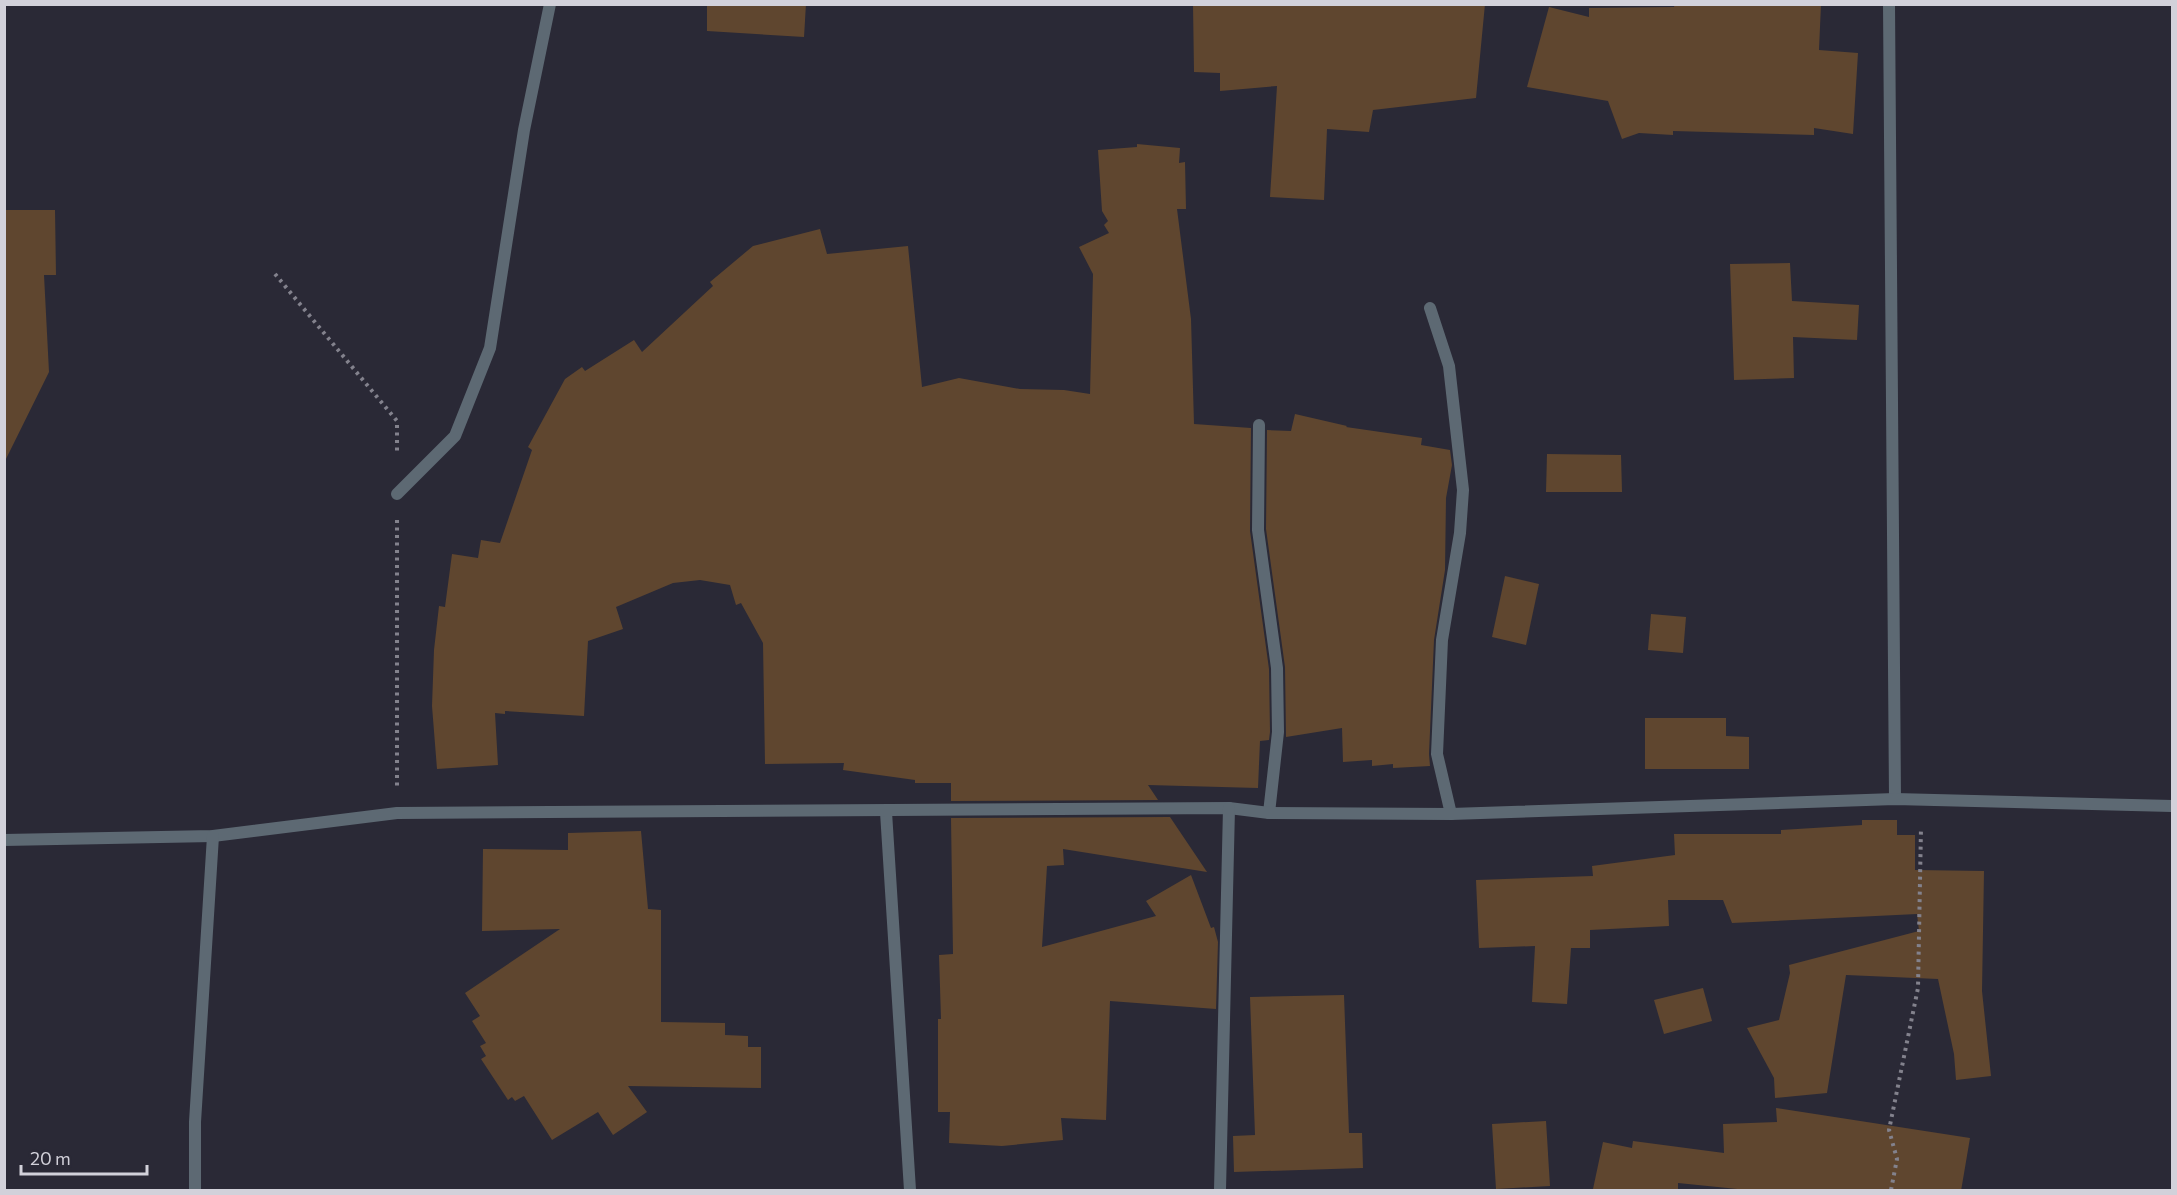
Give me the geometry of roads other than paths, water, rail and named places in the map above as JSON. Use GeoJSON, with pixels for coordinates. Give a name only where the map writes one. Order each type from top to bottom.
{"type":"FeatureCollection","features":[{"type":"Feature","properties":{"kind":"street"},"geometry":{"type":"LineString","coordinates":[[397,494],[455,436],[490,348],[524,130],[550,4]]}},
{"type":"Feature","properties":{"kind":"street"},"geometry":{"type":"LineString","coordinates":[[1889,4],[1895,799]]}},
{"type":"Feature","properties":{"kind":"street"},"geometry":{"type":"LineString","coordinates":[[1430,308],[1449,366],[1463,490],[1460,533],[1442,640],[1437,754],[1450,814]]}},
{"type":"Feature","properties":{"kind":"street"},"geometry":{"type":"LineString","coordinates":[[1259,425],[1258,530],[1277,679],[1278,732],[1269,813]]}},
{"type":"Feature","properties":{"kind":"street"},"geometry":{"type":"LineString","coordinates":[[4,840],[213,836],[397,813],[886,812],[1229,808],[1269,813],[1450,814],[1895,799],[2172,806]]}},
{"type":"Feature","properties":{"kind":"street"},"geometry":{"type":"LineString","coordinates":[[1220,1191],[1229,808]]}},
{"type":"Feature","properties":{"kind":"street"},"geometry":{"type":"LineString","coordinates":[[886,812],[910,1191]]}},
{"type":"Feature","properties":{"kind":"street"},"geometry":{"type":"LineString","coordinates":[[195,1191],[195,1122],[213,836]]}}]}
